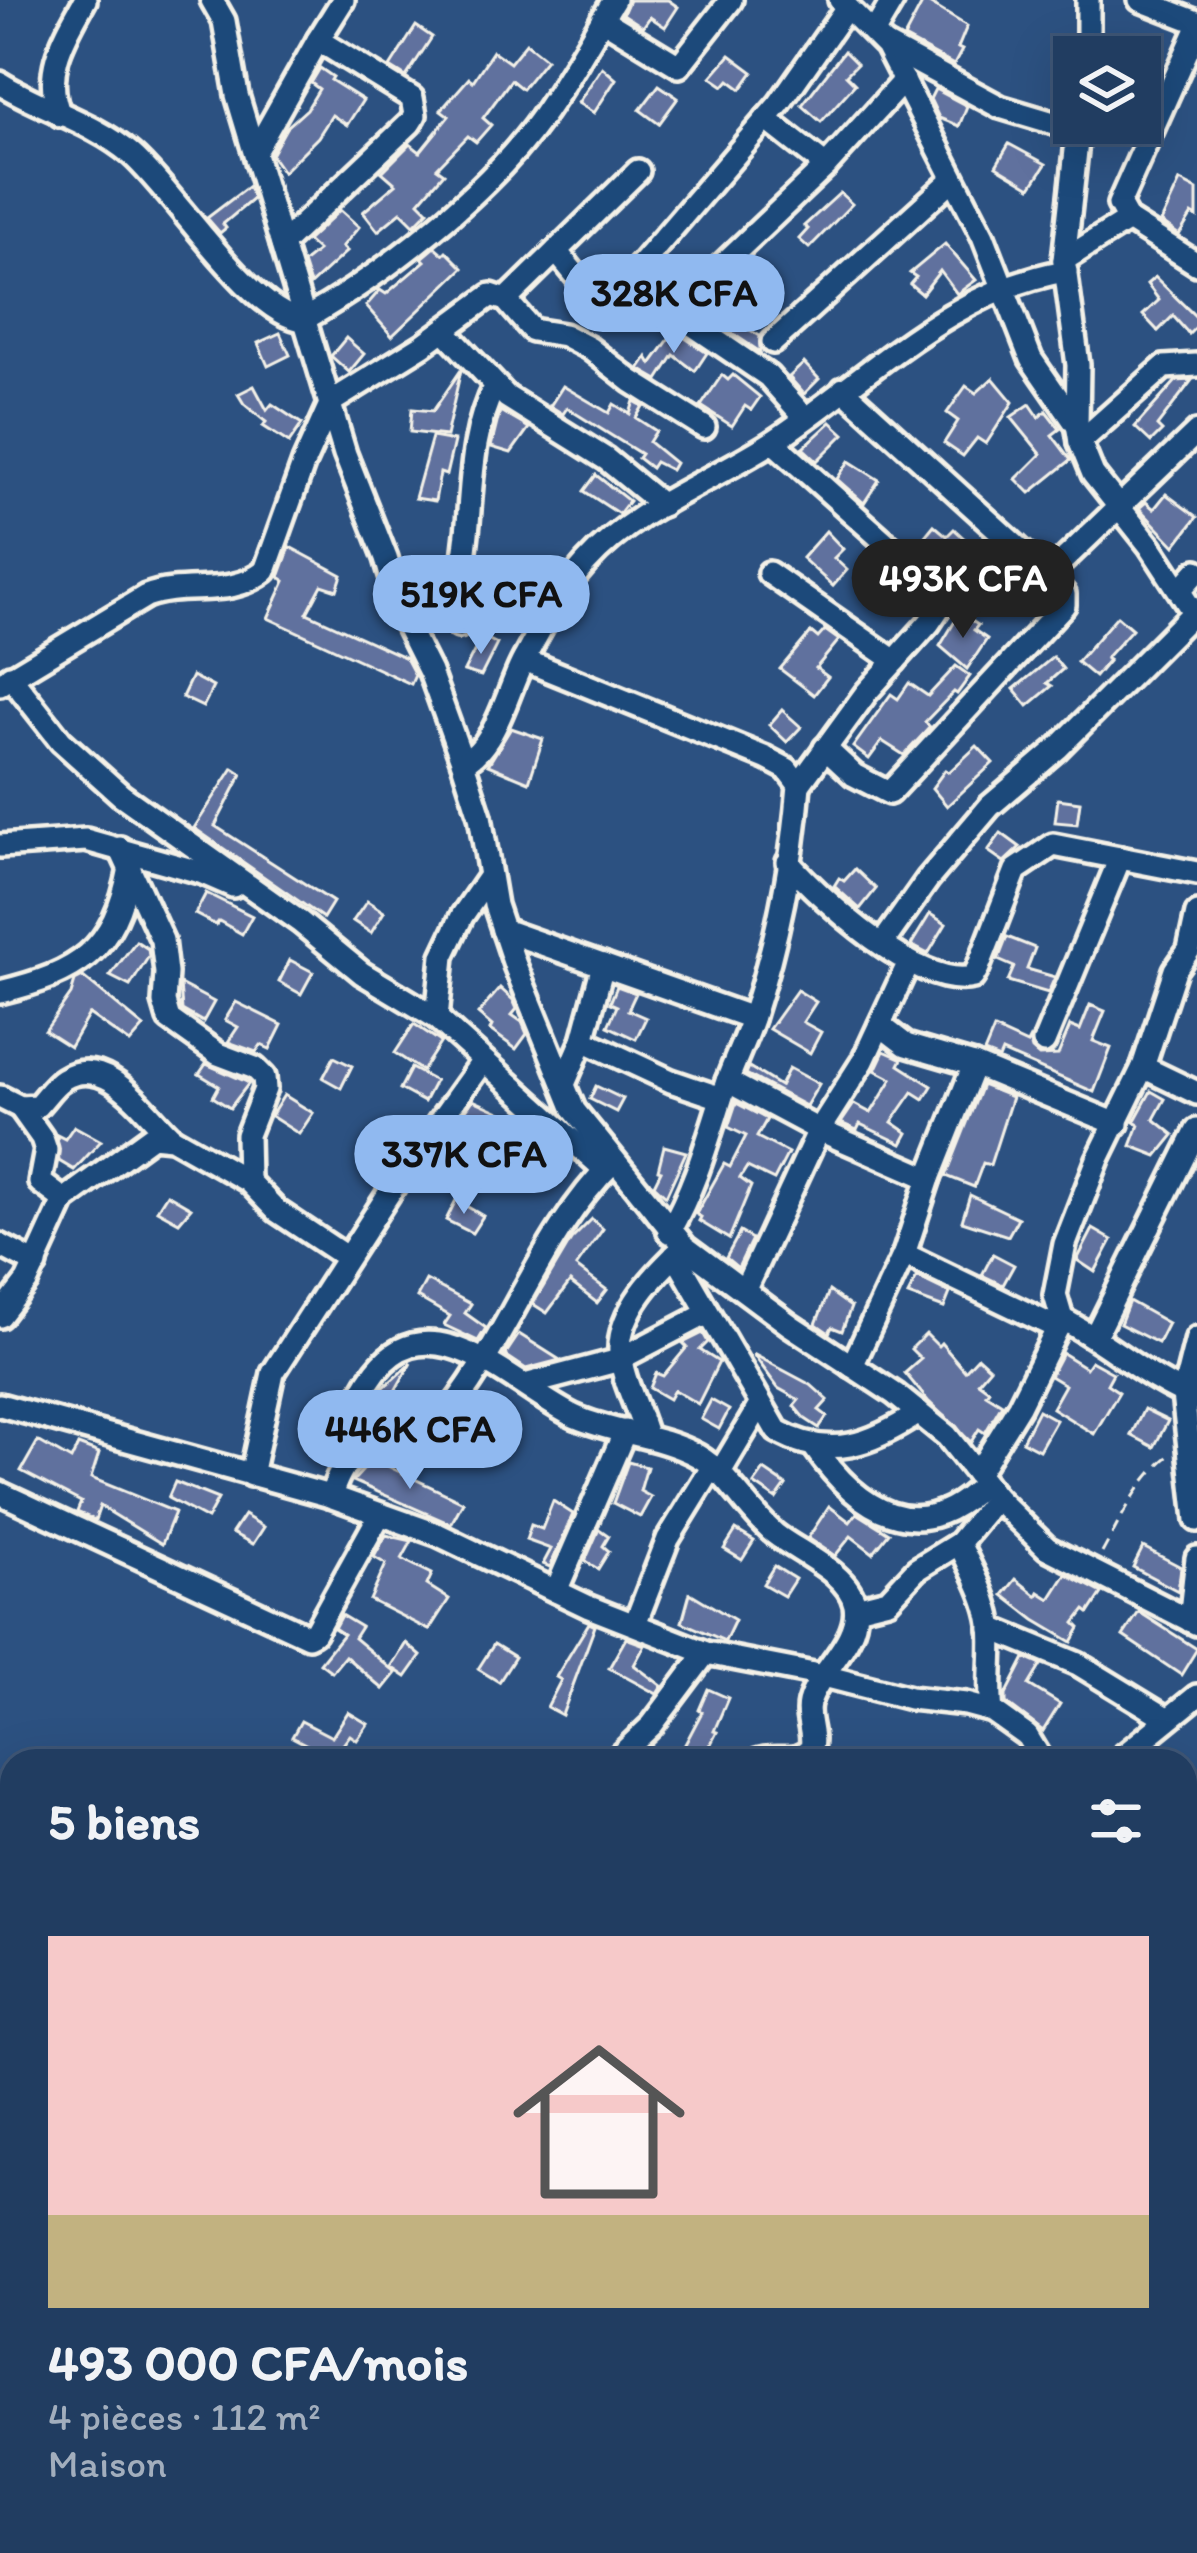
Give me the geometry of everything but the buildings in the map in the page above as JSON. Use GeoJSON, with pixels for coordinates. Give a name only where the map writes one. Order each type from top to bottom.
{"type":"FeatureCollection","features":[{"type":"Feature","properties":{"kind":"street"},"geometry":{"type":"LineString","coordinates":[[60,116],[52,96],[55,62],[86,0]]}},
{"type":"Feature","properties":{"kind":"street"},"geometry":{"type":"LineString","coordinates":[[212,0],[224,21],[237,95],[345,454],[386,558],[404,620],[430,672],[463,763],[480,816],[503,929],[574,1110],[609,1166],[676,1245],[708,1313],[777,1431],[813,1445],[853,1445],[881,1438],[919,1413]]}},
{"type":"Feature","properties":{"kind":"street"},"geometry":{"type":"LineString","coordinates":[[256,151],[344,0]]}},
{"type":"Feature","properties":{"kind":"street"},"geometry":{"type":"LineString","coordinates":[[0,83],[131,154],[174,196],[232,271],[276,311],[303,320],[404,255],[494,172],[538,123],[608,10],[679,66],[731,0]]}},
{"type":"Feature","properties":{"kind":"street"},"geometry":{"type":"LineString","coordinates":[[882,944],[990,806],[1058,748],[1195,615],[1150,546],[1093,474],[1078,433],[1031,359],[982,236],[880,39],[893,0]]}},
{"type":"Feature","properties":{"kind":"street"},"geometry":{"type":"LineString","coordinates":[[1088,0],[1088,36]]}},
{"type":"Feature","properties":{"kind":"street"},"geometry":{"type":"LineString","coordinates":[[1140,0],[1197,25],[1119,204],[1128,220],[1196,261]]}},
{"type":"Feature","properties":{"kind":"street"},"geometry":{"type":"LineString","coordinates":[[556,251],[597,302],[608,304],[766,119],[843,3],[880,39],[1000,107],[1053,120]]}},
{"type":"Feature","properties":{"kind":"street"},"geometry":{"type":"LineString","coordinates":[[282,244],[415,115],[412,98],[318,40]]}},
{"type":"Feature","properties":{"kind":"street"},"geometry":{"type":"LineString","coordinates":[[806,418],[769,376],[690,324],[678,315],[677,308],[826,166],[904,80]]}},
{"type":"Feature","properties":{"kind":"street"},"geometry":{"type":"LineString","coordinates":[[766,119],[826,166]]}},
{"type":"Feature","properties":{"kind":"street"},"geometry":{"type":"LineString","coordinates":[[1076,144],[1065,266],[1078,364],[1078,433]]}},
{"type":"Feature","properties":{"kind":"street"},"geometry":{"type":"LineString","coordinates":[[506,300],[638,171]]}},
{"type":"Feature","properties":{"kind":"street"},"geometry":{"type":"LineString","coordinates":[[773,342],[952,180]]}},
{"type":"Feature","properties":{"kind":"street"},"geometry":{"type":"LineString","coordinates":[[463,763],[484,746],[524,661],[584,565],[623,529],[773,442],[843,388],[1001,287],[1065,266],[1128,220]]}},
{"type":"Feature","properties":{"kind":"street"},"geometry":{"type":"LineString","coordinates":[[609,1166],[482,1062],[437,1018],[362,973],[272,902],[139,810],[61,741],[5,680],[146,596],[169,588],[231,588],[265,572],[304,462],[332,402],[491,296],[506,300],[532,329],[564,335],[589,349],[704,427]]}},
{"type":"Feature","properties":{"kind":"street"},"geometry":{"type":"LineString","coordinates":[[444,330],[507,397],[606,459],[662,506]]}},
{"type":"Feature","properties":{"kind":"street"},"geometry":{"type":"LineString","coordinates":[[1078,433],[1164,367],[1197,364]]}},
{"type":"Feature","properties":{"kind":"street"},"geometry":{"type":"LineString","coordinates":[[458,626],[472,463],[482,411],[495,385]]}},
{"type":"Feature","properties":{"kind":"street"},"geometry":{"type":"LineString","coordinates":[[825,748],[854,775],[889,793],[1064,605],[1064,594],[1048,575],[843,388]]}},
{"type":"Feature","properties":{"kind":"street"},"geometry":{"type":"LineString","coordinates":[[773,442],[896,552],[926,575],[952,587],[1012,584],[1048,575],[1197,432]]}},
{"type":"Feature","properties":{"kind":"street"},"geometry":{"type":"LineString","coordinates":[[1180,590],[1197,571]]}},
{"type":"Feature","properties":{"kind":"street"},"geometry":{"type":"LineString","coordinates":[[769,573],[895,661]]}},
{"type":"Feature","properties":{"kind":"street"},"geometry":{"type":"LineString","coordinates":[[556,1591],[636,1433],[621,1336],[628,1317],[676,1245],[724,1089],[752,1018],[788,862],[799,785],[952,587]]}},
{"type":"Feature","properties":{"kind":"street"},"geometry":{"type":"LineString","coordinates":[[524,661],[766,758],[787,769],[799,785]]}},
{"type":"Feature","properties":{"kind":"street"},"geometry":{"type":"LineString","coordinates":[[0,846],[86,840],[125,858],[203,873],[272,902]]}},
{"type":"Feature","properties":{"kind":"street"},"geometry":{"type":"LineString","coordinates":[[788,862],[820,898],[882,944],[909,962],[962,980],[973,977],[1016,870],[1053,844],[1197,873]]}},
{"type":"Feature","properties":{"kind":"street"},"geometry":{"type":"LineString","coordinates":[[0,992],[64,974],[83,959],[113,923],[125,858]]}},
{"type":"Feature","properties":{"kind":"street"},"geometry":{"type":"LineString","coordinates":[[125,858],[162,940],[169,1019],[218,1054],[255,1068],[264,1077],[265,1089],[248,1136],[248,1181]]}},
{"type":"Feature","properties":{"kind":"street"},"geometry":{"type":"LineString","coordinates":[[1044,1042],[1120,858]]}},
{"type":"Feature","properties":{"kind":"street"},"geometry":{"type":"LineString","coordinates":[[437,1018],[447,944],[489,877]]}},
{"type":"Feature","properties":{"kind":"street"},"geometry":{"type":"LineString","coordinates":[[856,1608],[880,1605],[917,1569],[959,1543],[1059,1323],[1057,1270],[1099,1160],[1144,1067],[1175,970],[1189,950],[1197,913]]}},
{"type":"Feature","properties":{"kind":"street"},"geometry":{"type":"LineString","coordinates":[[503,929],[752,1018]]}},
{"type":"Feature","properties":{"kind":"street"},"geometry":{"type":"LineString","coordinates":[[746,1289],[819,1130],[863,1061],[909,962]]}},
{"type":"Feature","properties":{"kind":"street"},"geometry":{"type":"LineString","coordinates":[[563,1084],[584,1040],[603,965]]}},
{"type":"Feature","properties":{"kind":"street"},"geometry":{"type":"LineString","coordinates":[[880,1025],[905,1045],[974,1065],[1117,1124]]}},
{"type":"Feature","properties":{"kind":"street"},"geometry":{"type":"LineString","coordinates":[[584,1040],[670,1081],[724,1089],[929,1178]]}},
{"type":"Feature","properties":{"kind":"street"},"geometry":{"type":"LineString","coordinates":[[251,1475],[273,1372],[346,1257],[482,1062]]}},
{"type":"Feature","properties":{"kind":"street"},"geometry":{"type":"LineString","coordinates":[[852,1366],[904,1254],[974,1065]]}},
{"type":"Feature","properties":{"kind":"street"},"geometry":{"type":"LineString","coordinates":[[1144,1067],[1197,1093]]}},
{"type":"Feature","properties":{"kind":"street"},"geometry":{"type":"LineString","coordinates":[[10,1102],[37,1106],[59,1080],[75,1074],[100,1075],[133,1095],[172,1138],[248,1181],[277,1211],[346,1257]]}},
{"type":"Feature","properties":{"kind":"street"},"geometry":{"type":"LineString","coordinates":[[10,1102],[42,1138],[46,1150],[40,1182],[64,1200]]}},
{"type":"Feature","properties":{"kind":"street"},"geometry":{"type":"LineString","coordinates":[[1095,1336],[1197,1130]]}},
{"type":"Feature","properties":{"kind":"street"},"geometry":{"type":"LineString","coordinates":[[0,1316],[36,1264],[64,1200],[143,1140],[172,1138]]}},
{"type":"Feature","properties":{"kind":"street"},"geometry":{"type":"LineString","coordinates":[[344,1466],[362,1453],[414,1444],[429,1434],[485,1358],[537,1270],[609,1166]]}},
{"type":"Feature","properties":{"kind":"street"},"geometry":{"type":"LineString","coordinates":[[0,1245],[36,1264]]}},
{"type":"Feature","properties":{"kind":"street"},"geometry":{"type":"LineString","coordinates":[[676,1245],[746,1289],[919,1413],[946,1436],[1047,1548],[1193,1623],[1197,1558]]}},
{"type":"Feature","properties":{"kind":"street"},"geometry":{"type":"LineString","coordinates":[[904,1254],[1095,1336],[1141,1371],[1190,1396]]}},
{"type":"Feature","properties":{"kind":"street"},"geometry":{"type":"LineString","coordinates":[[525,1385],[621,1359],[708,1313]]}},
{"type":"Feature","properties":{"kind":"street"},"geometry":{"type":"LineString","coordinates":[[1197,1338],[1186,1442],[1197,1520]]}},
{"type":"Feature","properties":{"kind":"street"},"geometry":{"type":"LineString","coordinates":[[330,1496],[344,1466],[344,1447],[356,1404],[387,1357],[407,1345],[443,1347],[485,1358],[574,1416],[696,1455],[716,1470],[750,1513],[843,1581],[856,1608],[854,1627],[809,1702],[814,1740],[810,1749]]}},
{"type":"Feature","properties":{"kind":"street"},"geometry":{"type":"LineString","coordinates":[[0,1405],[330,1496],[440,1535],[556,1591],[706,1653],[992,1711],[1027,1736],[1035,1749]]}},
{"type":"Feature","properties":{"kind":"street"},"geometry":{"type":"LineString","coordinates":[[634,1624],[668,1539],[760,1405]]}},
{"type":"Feature","properties":{"kind":"street"},"geometry":{"type":"LineString","coordinates":[[813,1445],[852,1491],[903,1519],[941,1515],[986,1485]]}},
{"type":"Feature","properties":{"kind":"street"},"geometry":{"type":"LineString","coordinates":[[0,1493],[308,1636],[336,1596],[379,1516]]}},
{"type":"Feature","properties":{"kind":"street"},"geometry":{"type":"LineString","coordinates":[[959,1543],[992,1628],[988,1680],[992,1711]]}},
{"type":"Feature","properties":{"kind":"street"},"geometry":{"type":"LineString","coordinates":[[992,1628],[1078,1664],[1168,1719]]}},
{"type":"Feature","properties":{"kind":"street"},"geometry":{"type":"LineString","coordinates":[[627,1749],[652,1725],[706,1653]]}},
{"type":"Feature","properties":{"kind":"street"},"geometry":{"type":"LineString","coordinates":[[1132,1749],[1197,1696]]}},
{"type":"Feature","properties":{"kind":"path"},"geometry":{"type":"LineString","coordinates":[[1090,1573],[1157,1464],[1186,1442]]}}]}
